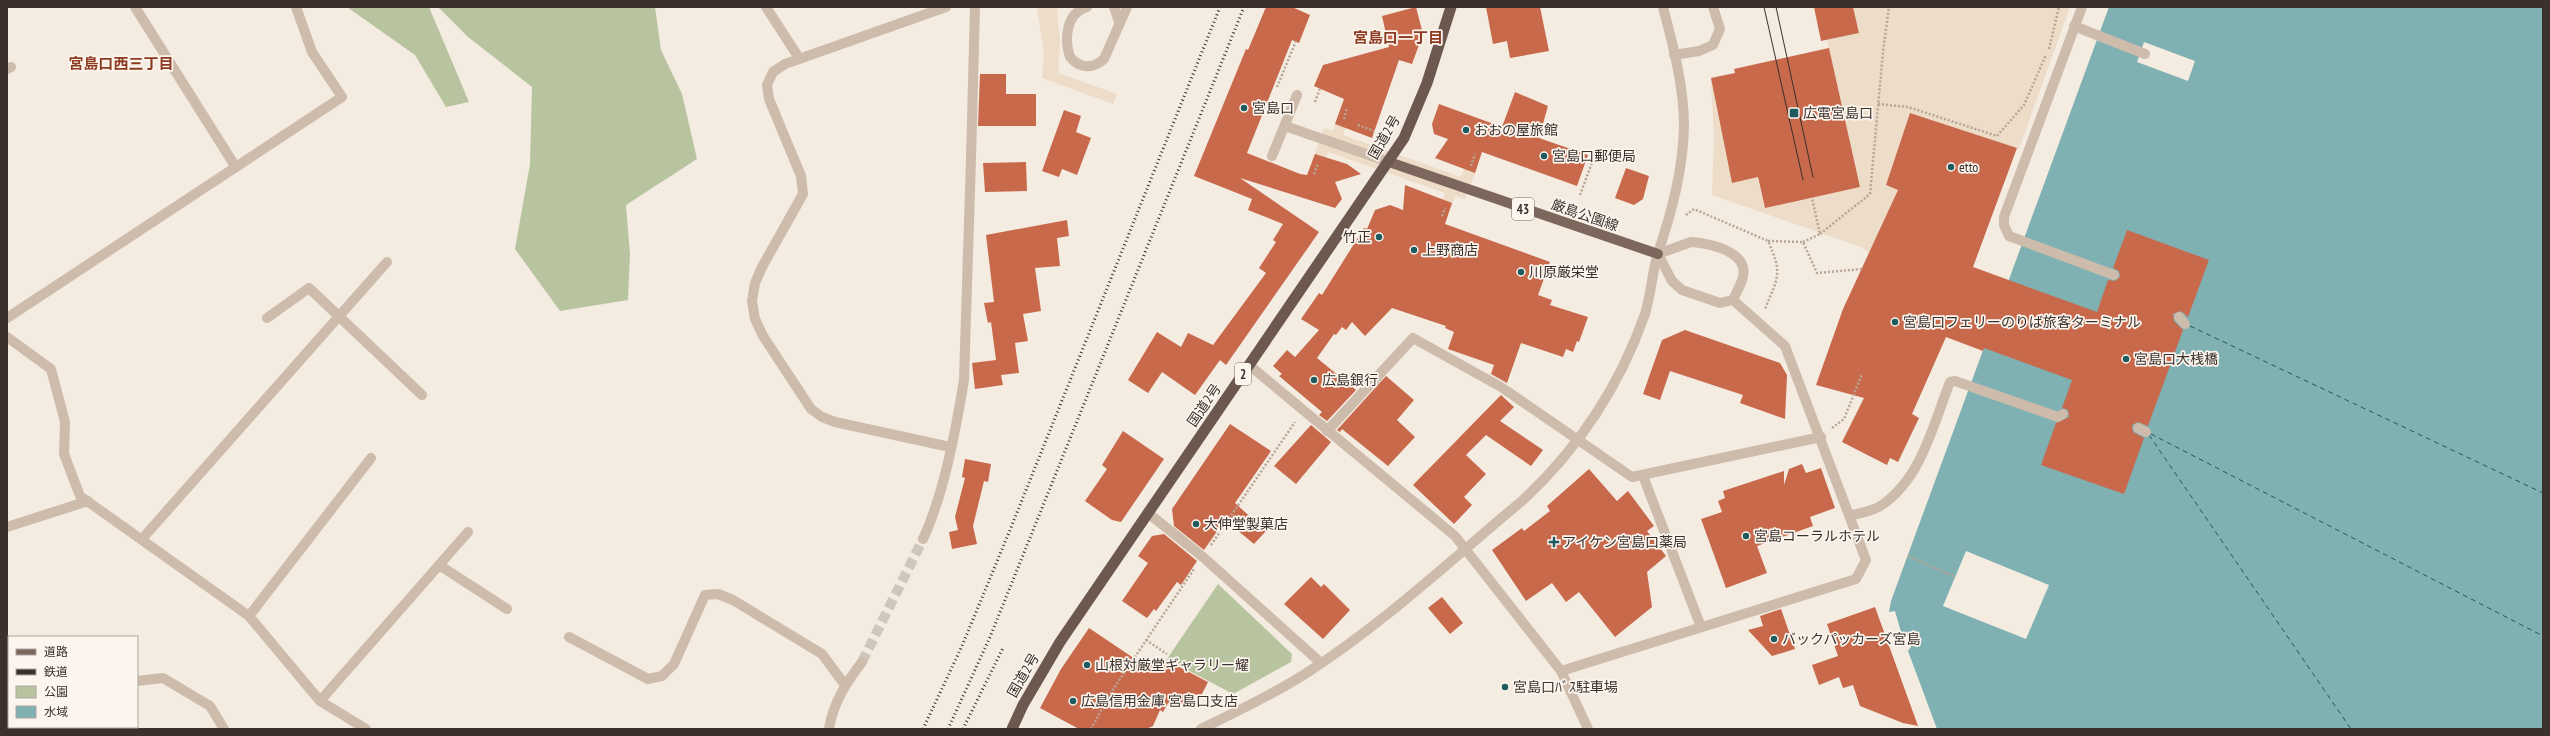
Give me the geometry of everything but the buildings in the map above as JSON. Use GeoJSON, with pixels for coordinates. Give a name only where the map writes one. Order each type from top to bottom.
{"type":"FeatureCollection","features":[{"type":"Feature","properties":{"kind":"highway","name":"国道2号"},"geometry":{"type":"LineString","coordinates":[[1012,729],[1026,699],[1060,642],[1404,138],[1427,83],[1451,7]]}},
{"type":"Feature","properties":{"kind":"main road","name":"厳島公園線"},"geometry":{"type":"LineString","coordinates":[[1389,162],[1658,254]]}},
{"type":"Feature","properties":{"kind":"street"},"geometry":{"type":"LineString","coordinates":[[135,7],[235,166]]}},
{"type":"Feature","properties":{"kind":"street"},"geometry":{"type":"LineString","coordinates":[[766,7],[799,58]]}},
{"type":"Feature","properties":{"kind":"street"},"geometry":{"type":"LineString","coordinates":[[946,7],[799,58],[785,64],[773,72],[767,85],[769,99],[804,185],[800,203],[754,283],[752,301],[755,319],[763,336],[802,399],[822,417],[950,447]]}},
{"type":"Feature","properties":{"kind":"street"},"geometry":{"type":"LineString","coordinates":[[923,539],[934,511],[950,447],[964,380],[975,7]]}},
{"type":"Feature","properties":{"kind":"street"},"geometry":{"type":"LineString","coordinates":[[1087,7],[1073,15],[1068,27],[1068,52],[1078,65],[1092,66],[1104,59],[1119,22],[1127,7]]}},
{"type":"Feature","properties":{"kind":"street"},"geometry":{"type":"LineString","coordinates":[[1114,7],[1119,22]]}},
{"type":"Feature","properties":{"kind":"street"},"geometry":{"type":"LineString","coordinates":[[1201,729],[1269,695],[1321,663],[1372,625],[1546,479],[1578,440],[1602,404],[1632,349],[1650,298],[1658,254],[1672,212],[1682,154],[1683,110],[1674,55],[1663,7]]}},
{"type":"Feature","properties":{"kind":"street"},"geometry":{"type":"LineString","coordinates":[[1674,55],[1699,51],[1713,45],[1720,29],[1713,7]]}},
{"type":"Feature","properties":{"kind":"street"},"geometry":{"type":"LineString","coordinates":[[2082,7],[2004,217],[2004,225],[2009,236],[2113,274]]}},
{"type":"Feature","properties":{"kind":"street"},"geometry":{"type":"LineString","coordinates":[[7,318],[235,166],[342,97],[312,52],[295,8]]}},
{"type":"Feature","properties":{"kind":"street"},"geometry":{"type":"LineString","coordinates":[[2074,26],[2145,54]]}},
{"type":"Feature","properties":{"kind":"street"},"geometry":{"type":"LineString","coordinates":[[1272,156],[1297,94]]}},
{"type":"Feature","properties":{"kind":"street"},"geometry":{"type":"LineString","coordinates":[[1285,126],[1389,162]]}},
{"type":"Feature","properties":{"kind":"street"},"geometry":{"type":"LineString","coordinates":[[1658,254],[1691,242],[1702,243],[1728,251],[1738,258],[1743,267],[1743,278],[1733,300]]}},
{"type":"Feature","properties":{"kind":"street"},"geometry":{"type":"LineString","coordinates":[[1658,254],[1672,281],[1682,290],[1720,303],[1733,300]]}},
{"type":"Feature","properties":{"kind":"street"},"geometry":{"type":"LineString","coordinates":[[142,539],[387,262]]}},
{"type":"Feature","properties":{"kind":"street"},"geometry":{"type":"LineString","coordinates":[[267,318],[309,288],[422,395]]}},
{"type":"Feature","properties":{"kind":"street"},"geometry":{"type":"LineString","coordinates":[[1561,671],[1856,579],[1866,560],[1821,436],[1785,346],[1733,300]]}},
{"type":"Feature","properties":{"kind":"street"},"geometry":{"type":"LineString","coordinates":[[7,337],[51,369],[64,422],[64,454],[80,496],[249,616],[320,701],[366,729]]}},
{"type":"Feature","properties":{"kind":"street"},"geometry":{"type":"LineString","coordinates":[[1327,431],[1413,338],[1501,387],[1632,477],[1643,476],[1821,436]]}},
{"type":"Feature","properties":{"kind":"street"},"geometry":{"type":"LineString","coordinates":[[1249,365],[1455,536],[1561,671],[1588,729]]}},
{"type":"Feature","properties":{"kind":"street"},"geometry":{"type":"LineString","coordinates":[[1850,516],[1881,506],[1904,485],[1918,464],[1950,382],[1955,381],[2061,416]]}},
{"type":"Feature","properties":{"kind":"street"},"geometry":{"type":"LineString","coordinates":[[249,616],[372,458]]}},
{"type":"Feature","properties":{"kind":"street"},"geometry":{"type":"LineString","coordinates":[[1643,476],[1701,627]]}},
{"type":"Feature","properties":{"kind":"street"},"geometry":{"type":"LineString","coordinates":[[7,527],[88,501]]}},
{"type":"Feature","properties":{"kind":"street"},"geometry":{"type":"LineString","coordinates":[[1148,513],[1203,557],[1321,663]]}},
{"type":"Feature","properties":{"kind":"street"},"geometry":{"type":"LineString","coordinates":[[320,701],[468,532]]}},
{"type":"Feature","properties":{"kind":"street"},"geometry":{"type":"LineString","coordinates":[[439,566],[507,608]]}},
{"type":"Feature","properties":{"kind":"street"},"geometry":{"type":"LineString","coordinates":[[569,637],[648,679],[662,676],[674,664],[705,595],[718,594],[733,600],[822,654],[845,685]]}},
{"type":"Feature","properties":{"kind":"street"},"geometry":{"type":"LineString","coordinates":[[829,729],[832,712],[845,685],[862,662]]}},
{"type":"Feature","properties":{"kind":"street"},"geometry":{"type":"LineString","coordinates":[[138,681],[163,678],[210,706],[224,729]]}},
{"type":"Feature","properties":{"kind":"path"},"geometry":{"type":"LineString","coordinates":[[1768,241],[1803,242],[1820,234],[1870,194],[1886,21],[1889,7]]}},
{"type":"Feature","properties":{"kind":"path"},"geometry":{"type":"LineString","coordinates":[[1878,104],[1908,107],[1998,136],[2024,105],[2035,82],[2049,49],[2059,7]]}},
{"type":"Feature","properties":{"kind":"path"},"geometry":{"type":"LineString","coordinates":[[1277,87],[1296,41]]}},
{"type":"Feature","properties":{"kind":"path"},"geometry":{"type":"LineString","coordinates":[[1315,102],[1320,88]]}},
{"type":"Feature","properties":{"kind":"path"},"geometry":{"type":"LineString","coordinates":[[1344,119],[1347,108]]}},
{"type":"Feature","properties":{"kind":"path"},"geometry":{"type":"LineString","coordinates":[[1358,126],[1374,131]]}},
{"type":"Feature","properties":{"kind":"path"},"geometry":{"type":"LineString","coordinates":[[1471,166],[1475,154]]}},
{"type":"Feature","properties":{"kind":"path"},"geometry":{"type":"LineString","coordinates":[[1580,195],[1594,157]]}},
{"type":"Feature","properties":{"kind":"path"},"geometry":{"type":"LineString","coordinates":[[1314,174],[1318,163]]}},
{"type":"Feature","properties":{"kind":"path"},"geometry":{"type":"LineString","coordinates":[[1812,198],[1820,234]]}},
{"type":"Feature","properties":{"kind":"path"},"geometry":{"type":"LineString","coordinates":[[1442,216],[1445,208]]}},
{"type":"Feature","properties":{"kind":"path"},"geometry":{"type":"LineString","coordinates":[[1803,242],[1817,273],[1862,269]]}},
{"type":"Feature","properties":{"kind":"path"},"geometry":{"type":"LineString","coordinates":[[1821,436],[1844,419],[1862,374]]}},
{"type":"Feature","properties":{"kind":"path"},"geometry":{"type":"LineString","coordinates":[[1908,556],[1955,577]]}},
{"type":"Feature","properties":{"kind":"path"},"geometry":{"type":"LineString","coordinates":[[1146,640],[1167,654]]}},
{"type":"Feature","properties":{"kind":"green space"},"geometry":{"type":"Polygon","coordinates":[[[347,7],[429,7],[469,102],[446,107],[415,55],[347,7]]]}},
{"type":"Feature","properties":{"kind":"green space"},"geometry":{"type":"Polygon","coordinates":[[[438,7],[655,7],[661,50],[682,94],[697,159],[626,205],[630,254],[628,300],[560,311],[515,249],[530,164],[532,87],[468,37],[438,7]]]}},
{"type":"Feature","properties":{"kind":"green space"},"geometry":{"type":"Polygon","coordinates":[[[1218,584],[1292,654],[1291,662],[1233,694],[1167,659],[1218,584]]]}},
{"type":"Feature","properties":{"kind":"shaded area"},"geometry":{"type":"Polygon","coordinates":[[[1037,7],[1057,7],[1060,42],[1058,73],[1117,94],[1113,104],[1042,78],[1044,54],[1037,7]]]}},
{"type":"Feature","properties":{"kind":"shaded area"},"geometry":{"type":"Polygon","coordinates":[[[1853,7],[2070,7],[2019,149],[1910,113],[1886,185],[1898,190],[1870,253],[1861,247],[1712,195],[1714,137],[1711,78],[1732,183],[1757,177],[1765,208],[1860,187],[1827,40],[1859,33],[1853,7]]]}},
{"type":"Feature","properties":{"kind":"shaded area"},"geometry":{"type":"Polygon","coordinates":[[[1338,117],[1348,121],[1343,135],[1461,177],[1466,164],[1477,168],[1465,199],[1455,196],[1450,210],[1440,207],[1445,193],[1328,152],[1323,165],[1312,161],[1324,128],[1333,131],[1338,117]]]}},
{"type":"Feature","properties":{"kind":"water"},"geometry":{"type":"Polygon","coordinates":[[[2109,7],[2543,7],[2543,729],[1937,729],[1908,651],[1916,639],[1901,632],[1895,611],[1889,612],[1891,601],[2109,7]]]}},
{"type":"Feature","properties":{"kind":"pier"},"geometry":{"type":"Polygon","coordinates":[[[2144,42],[2195,61],[2188,81],[2137,62],[2144,42]]]}},
{"type":"Feature","properties":{"kind":"pier"},"geometry":{"type":"Polygon","coordinates":[[[1966,551],[2049,585],[2026,639],[1943,606],[1966,551]]]}},
{"type":"Feature","properties":{"kind":"ferry route"},"geometry":{"type":"LineString","coordinates":[[2190,326],[2543,493]]}},
{"type":"Feature","properties":{"kind":"ferry route"},"geometry":{"type":"LineString","coordinates":[[2151,434],[2543,636]]}},
{"type":"Feature","properties":{"kind":"ferry route"},"geometry":{"type":"LineString","coordinates":[[2149,435],[2351,729]]}},
{"type":"Feature","properties":{"kind":"tunnel"},"geometry":{"type":"LineString","coordinates":[[862,662],[923,539]]}},
{"type":"Feature","properties":{"kind":"tram line"},"geometry":{"type":"LineString","coordinates":[[1764,7],[1803,180]]}},
{"type":"Feature","properties":{"kind":"tram line"},"geometry":{"type":"LineString","coordinates":[[1776,7],[1813,177]]}},
{"type":"Feature","properties":{"kind":"railway"},"geometry":{"type":"LineString","coordinates":[[923,729],[962,646],[1010,530],[1220,7]]}},
{"type":"Feature","properties":{"kind":"railway"},"geometry":{"type":"LineString","coordinates":[[948,729],[990,637],[1244,7]]}},
{"type":"Feature","properties":{"kind":"railway"},"geometry":{"type":"LineString","coordinates":[[963,729],[1003,648]]}},
{"type":"Feature","properties":{"kind":"place","name":"宮島口"},"geometry":{"type":"Point","coordinates":[1244,108]}},
{"type":"Feature","properties":{"kind":"place","name":"広電宮島口"},"geometry":{"type":"Point","coordinates":[1794,113]}},
{"type":"Feature","properties":{"kind":"place","name":"おおの屋旅館"},"geometry":{"type":"Point","coordinates":[1466,130]}},
{"type":"Feature","properties":{"kind":"place","name":"宮島口郵便局"},"geometry":{"type":"Point","coordinates":[1544,156]}},
{"type":"Feature","properties":{"kind":"place","name":"etto"},"geometry":{"type":"Point","coordinates":[1951,167]}},
{"type":"Feature","properties":{"kind":"place","name":"竹正"},"geometry":{"type":"Point","coordinates":[1379,237]}},
{"type":"Feature","properties":{"kind":"place","name":"上野商店"},"geometry":{"type":"Point","coordinates":[1414,250]}},
{"type":"Feature","properties":{"kind":"place","name":"川原厳栄堂"},"geometry":{"type":"Point","coordinates":[1521,272]}},
{"type":"Feature","properties":{"kind":"place","name":"宮島口フェリーのりば旅客ターミナル"},"geometry":{"type":"Point","coordinates":[1895,322]}},
{"type":"Feature","properties":{"kind":"place","name":"宮島口大桟橋"},"geometry":{"type":"Point","coordinates":[2126,359]}},
{"type":"Feature","properties":{"kind":"place","name":"広島銀行"},"geometry":{"type":"Point","coordinates":[1314,380]}},
{"type":"Feature","properties":{"kind":"place","name":"大伸堂製菓店"},"geometry":{"type":"Point","coordinates":[1196,524]}},
{"type":"Feature","properties":{"kind":"place","name":"宮島コーラルホテル"},"geometry":{"type":"Point","coordinates":[1746,536]}},
{"type":"Feature","properties":{"kind":"place","name":"アイケン宮島口薬局"},"geometry":{"type":"Point","coordinates":[1554,542]}},
{"type":"Feature","properties":{"kind":"place","name":"バックパッカーズ宮島"},"geometry":{"type":"Point","coordinates":[1774,639]}},
{"type":"Feature","properties":{"kind":"place","name":"山根対厳堂ギャラリー耀"},"geometry":{"type":"Point","coordinates":[1087,665]}},
{"type":"Feature","properties":{"kind":"place","name":"宮島口ﾊﾞｽ駐車場"},"geometry":{"type":"Point","coordinates":[1505,687]}},
{"type":"Feature","properties":{"kind":"place","name":"広島信用金庫 宮島口支店"},"geometry":{"type":"Point","coordinates":[1073,701]}},
{"type":"Feature","properties":{"kind":"district","name":"宮島口一丁目"},"geometry":{"type":"Point","coordinates":[1398,38]}},
{"type":"Feature","properties":{"kind":"district","name":"宮島口西三丁目"},"geometry":{"type":"Point","coordinates":[121,64]}}]}
